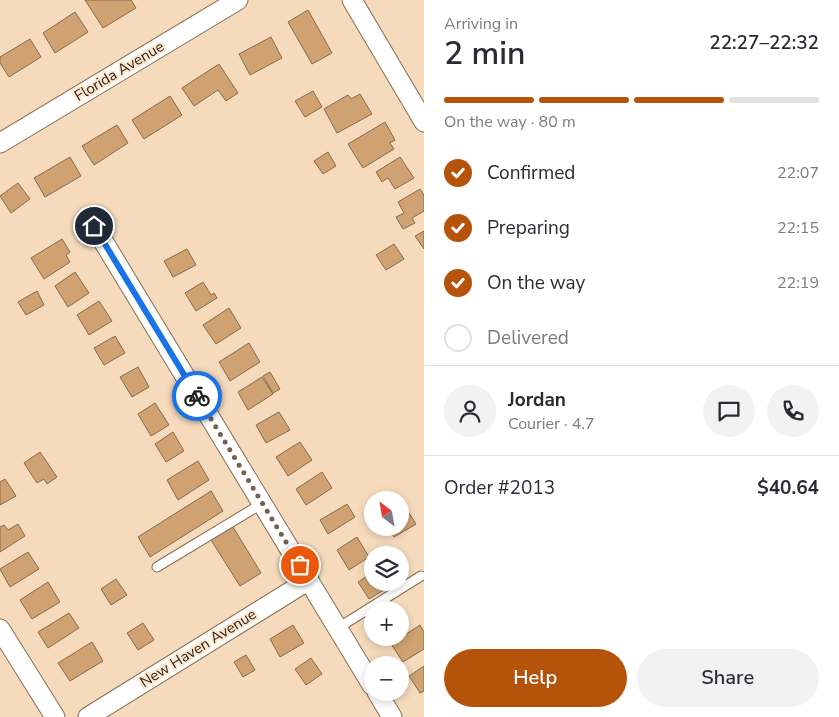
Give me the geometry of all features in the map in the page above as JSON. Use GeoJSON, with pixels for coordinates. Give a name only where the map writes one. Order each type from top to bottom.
{"type":"FeatureCollection","features":[{"type":"Feature","properties":{"kind":"street","name":"Florida Avenue"},"geometry":{"type":"LineString","coordinates":[[0,143],[238,0]]}},
{"type":"Feature","properties":{"kind":"street"},"geometry":{"type":"LineString","coordinates":[[352,0],[424,122]]}},
{"type":"Feature","properties":{"kind":"street"},"geometry":{"type":"LineString","coordinates":[[94,226],[364,672]]}},
{"type":"Feature","properties":{"kind":"street","name":"New Haven Avenue"},"geometry":{"type":"LineString","coordinates":[[88,717],[309,580]]}},
{"type":"Feature","properties":{"kind":"street"},"geometry":{"type":"LineString","coordinates":[[0,629],[55,717]]}},
{"type":"Feature","properties":{"kind":"street"},"geometry":{"type":"LineString","coordinates":[[382,701],[392,717]]}},
{"type":"Feature","properties":{"kind":"lane"},"geometry":{"type":"LineString","coordinates":[[157,567],[263,504]]}},
{"type":"Feature","properties":{"kind":"lane"},"geometry":{"type":"LineString","coordinates":[[338,628],[421,576]]}},
{"type":"Feature","properties":{"kind":"building"},"geometry":{"type":"Polygon","coordinates":[[[85,0],[131,0],[136,8],[103,28],[85,0]]]}},
{"type":"Feature","properties":{"kind":"building"},"geometry":{"type":"Polygon","coordinates":[[[308,10],[332,53],[312,64],[288,22],[308,10]]]}},
{"type":"Feature","properties":{"kind":"building"},"geometry":{"type":"Polygon","coordinates":[[[75,12],[88,32],[55,53],[43,33],[75,12]]]}},
{"type":"Feature","properties":{"kind":"building"},"geometry":{"type":"Polygon","coordinates":[[[271,37],[282,58],[250,75],[239,54],[271,37]]]}},
{"type":"Feature","properties":{"kind":"building"},"geometry":{"type":"Polygon","coordinates":[[[30,39],[41,57],[9,77],[0,63],[0,57],[30,39]]]}},
{"type":"Feature","properties":{"kind":"building"},"geometry":{"type":"Polygon","coordinates":[[[219,64],[238,93],[226,101],[218,90],[194,106],[182,88],[219,64]]]}},
{"type":"Feature","properties":{"kind":"building"},"geometry":{"type":"Polygon","coordinates":[[[313,91],[322,107],[305,117],[295,101],[313,91]]]}},
{"type":"Feature","properties":{"kind":"building"},"geometry":{"type":"Polygon","coordinates":[[[360,94],[372,114],[337,133],[324,109],[348,95],[351,99],[360,94]]]}},
{"type":"Feature","properties":{"kind":"building"},"geometry":{"type":"Polygon","coordinates":[[[170,96],[182,115],[144,139],[132,120],[170,96]]]}},
{"type":"Feature","properties":{"kind":"building"},"geometry":{"type":"Polygon","coordinates":[[[385,122],[395,140],[390,143],[394,149],[363,168],[348,144],[385,122]]]}},
{"type":"Feature","properties":{"kind":"building"},"geometry":{"type":"Polygon","coordinates":[[[117,125],[128,143],[94,165],[82,146],[117,125]]]}},
{"type":"Feature","properties":{"kind":"building"},"geometry":{"type":"Polygon","coordinates":[[[328,152],[336,166],[323,174],[314,161],[328,152]]]}},
{"type":"Feature","properties":{"kind":"building"},"geometry":{"type":"Polygon","coordinates":[[[70,157],[81,176],[45,197],[34,178],[70,157]]]}},
{"type":"Feature","properties":{"kind":"building"},"geometry":{"type":"Polygon","coordinates":[[[400,157],[414,178],[395,189],[388,178],[382,182],[376,172],[400,157]]]}},
{"type":"Feature","properties":{"kind":"building"},"geometry":{"type":"Polygon","coordinates":[[[18,183],[30,199],[11,213],[0,196],[18,183]]]}},
{"type":"Feature","properties":{"kind":"building"},"geometry":{"type":"Polygon","coordinates":[[[420,189],[424,195],[424,211],[412,218],[415,223],[403,229],[396,217],[404,213],[398,202],[420,189]]]}},
{"type":"Feature","properties":{"kind":"building"},"geometry":{"type":"Polygon","coordinates":[[[424,231],[424,249],[415,236],[424,231]]]}},
{"type":"Feature","properties":{"kind":"building"},"geometry":{"type":"Polygon","coordinates":[[[62,239],[70,252],[66,255],[70,262],[44,279],[31,258],[62,239]]]}},
{"type":"Feature","properties":{"kind":"building"},"geometry":{"type":"Polygon","coordinates":[[[394,244],[404,259],[386,270],[376,255],[394,244]]]}},
{"type":"Feature","properties":{"kind":"building"},"geometry":{"type":"Polygon","coordinates":[[[187,249],[196,265],[173,277],[164,261],[187,249]]]}},
{"type":"Feature","properties":{"kind":"building"},"geometry":{"type":"Polygon","coordinates":[[[75,272],[89,293],[68,307],[55,286],[75,272]]]}},
{"type":"Feature","properties":{"kind":"building"},"geometry":{"type":"Polygon","coordinates":[[[203,282],[211,295],[214,293],[217,298],[196,311],[185,293],[203,282]]]}},
{"type":"Feature","properties":{"kind":"building"},"geometry":{"type":"Polygon","coordinates":[[[37,291],[44,305],[26,315],[18,302],[37,291]]]}},
{"type":"Feature","properties":{"kind":"building"},"geometry":{"type":"Polygon","coordinates":[[[99,301],[112,321],[89,335],[77,315],[99,301]]]}},
{"type":"Feature","properties":{"kind":"building"},"geometry":{"type":"Polygon","coordinates":[[[229,308],[241,328],[216,344],[203,325],[229,308]]]}},
{"type":"Feature","properties":{"kind":"building"},"geometry":{"type":"Polygon","coordinates":[[[115,336],[125,353],[104,365],[94,348],[115,336]]]}},
{"type":"Feature","properties":{"kind":"building"},"geometry":{"type":"Polygon","coordinates":[[[249,343],[260,362],[230,381],[219,362],[249,343]]]}},
{"type":"Feature","properties":{"kind":"building"},"geometry":{"type":"Polygon","coordinates":[[[138,367],[149,387],[132,397],[120,377],[138,367]]]}},
{"type":"Feature","properties":{"kind":"building"},"geometry":{"type":"Polygon","coordinates":[[[270,372],[280,389],[273,393],[263,376],[270,372]]]}},
{"type":"Feature","properties":{"kind":"building"},"geometry":{"type":"Polygon","coordinates":[[[262,377],[273,394],[248,410],[238,392],[262,377]]]}},
{"type":"Feature","properties":{"kind":"building"},"geometry":{"type":"Polygon","coordinates":[[[155,403],[169,425],[151,436],[138,414],[155,403]]]}},
{"type":"Feature","properties":{"kind":"building"},"geometry":{"type":"Polygon","coordinates":[[[279,412],[290,430],[266,443],[256,425],[279,412]]]}},
{"type":"Feature","properties":{"kind":"building"},"geometry":{"type":"Polygon","coordinates":[[[173,432],[184,451],[166,462],[155,444],[173,432]]]}},
{"type":"Feature","properties":{"kind":"building"},"geometry":{"type":"Polygon","coordinates":[[[300,442],[312,460],[288,476],[276,457],[300,442]]]}},
{"type":"Feature","properties":{"kind":"building"},"geometry":{"type":"Polygon","coordinates":[[[40,452],[57,477],[47,484],[44,479],[37,483],[24,463],[40,452]]]}},
{"type":"Feature","properties":{"kind":"building"},"geometry":{"type":"Polygon","coordinates":[[[198,461],[209,480],[178,500],[167,480],[198,461]]]}},
{"type":"Feature","properties":{"kind":"building"},"geometry":{"type":"Polygon","coordinates":[[[322,472],[332,488],[306,505],[296,489],[322,472]]]}},
{"type":"Feature","properties":{"kind":"building"},"geometry":{"type":"Polygon","coordinates":[[[5,479],[16,496],[0,505],[0,482],[5,479]]]}},
{"type":"Feature","properties":{"kind":"building"},"geometry":{"type":"Polygon","coordinates":[[[211,491],[223,511],[150,557],[138,537],[211,491]]]}},
{"type":"Feature","properties":{"kind":"building"},"geometry":{"type":"Polygon","coordinates":[[[347,504],[355,517],[328,534],[320,520],[347,504]]]}},
{"type":"Feature","properties":{"kind":"building"},"geometry":{"type":"Polygon","coordinates":[[[409,513],[416,524],[409,528],[409,513]]]}},
{"type":"Feature","properties":{"kind":"building"},"geometry":{"type":"Polygon","coordinates":[[[18,524],[25,536],[0,552],[0,527],[4,525],[8,530],[18,524]]]}},
{"type":"Feature","properties":{"kind":"building"},"geometry":{"type":"Polygon","coordinates":[[[233,527],[261,573],[240,586],[211,540],[233,527]]]}},
{"type":"Feature","properties":{"kind":"building"},"geometry":{"type":"Polygon","coordinates":[[[357,537],[364,549],[364,560],[349,570],[337,550],[357,537]]]}},
{"type":"Feature","properties":{"kind":"building"},"geometry":{"type":"Polygon","coordinates":[[[28,552],[39,569],[10,587],[0,569],[28,552]]]}},
{"type":"Feature","properties":{"kind":"building"},"geometry":{"type":"Polygon","coordinates":[[[364,578],[364,591],[382,591],[369,599],[358,582],[364,578]]]}},
{"type":"Feature","properties":{"kind":"building"},"geometry":{"type":"Polygon","coordinates":[[[116,579],[127,595],[111,605],[101,589],[116,579]]]}},
{"type":"Feature","properties":{"kind":"building"},"geometry":{"type":"Polygon","coordinates":[[[48,582],[60,602],[32,619],[20,600],[48,582]]]}},
{"type":"Feature","properties":{"kind":"building"},"geometry":{"type":"Polygon","coordinates":[[[69,613],[79,628],[48,648],[38,632],[69,613]]]}},
{"type":"Feature","properties":{"kind":"building"},"geometry":{"type":"Polygon","coordinates":[[[143,623],[154,640],[138,650],[127,633],[143,623]]]}},
{"type":"Feature","properties":{"kind":"building"},"geometry":{"type":"Polygon","coordinates":[[[293,625],[304,643],[280,657],[270,639],[293,625]]]}},
{"type":"Feature","properties":{"kind":"building"},"geometry":{"type":"Polygon","coordinates":[[[420,625],[424,632],[424,649],[409,658],[409,656],[399,656],[392,646],[409,646],[409,632],[420,625]]]}},
{"type":"Feature","properties":{"kind":"building"},"geometry":{"type":"Polygon","coordinates":[[[92,642],[103,661],[70,681],[58,663],[92,642]]]}},
{"type":"Feature","properties":{"kind":"building"},"geometry":{"type":"Polygon","coordinates":[[[246,655],[255,670],[243,677],[234,662],[246,655]]]}},
{"type":"Feature","properties":{"kind":"building"},"geometry":{"type":"Polygon","coordinates":[[[311,658],[322,674],[306,685],[295,669],[311,658]]]}},
{"type":"Feature","properties":{"kind":"building"},"geometry":{"type":"Polygon","coordinates":[[[424,666],[424,691],[420,693],[409,676],[424,666]]]}},
{"type":"Feature","properties":{"kind":"way so far"},"geometry":{"type":"LineString","coordinates":[[197,396],[300,565]]}},
{"type":"Feature","properties":{"kind":"route"},"geometry":{"type":"LineString","coordinates":[[94,226],[197,396]]}}]}
